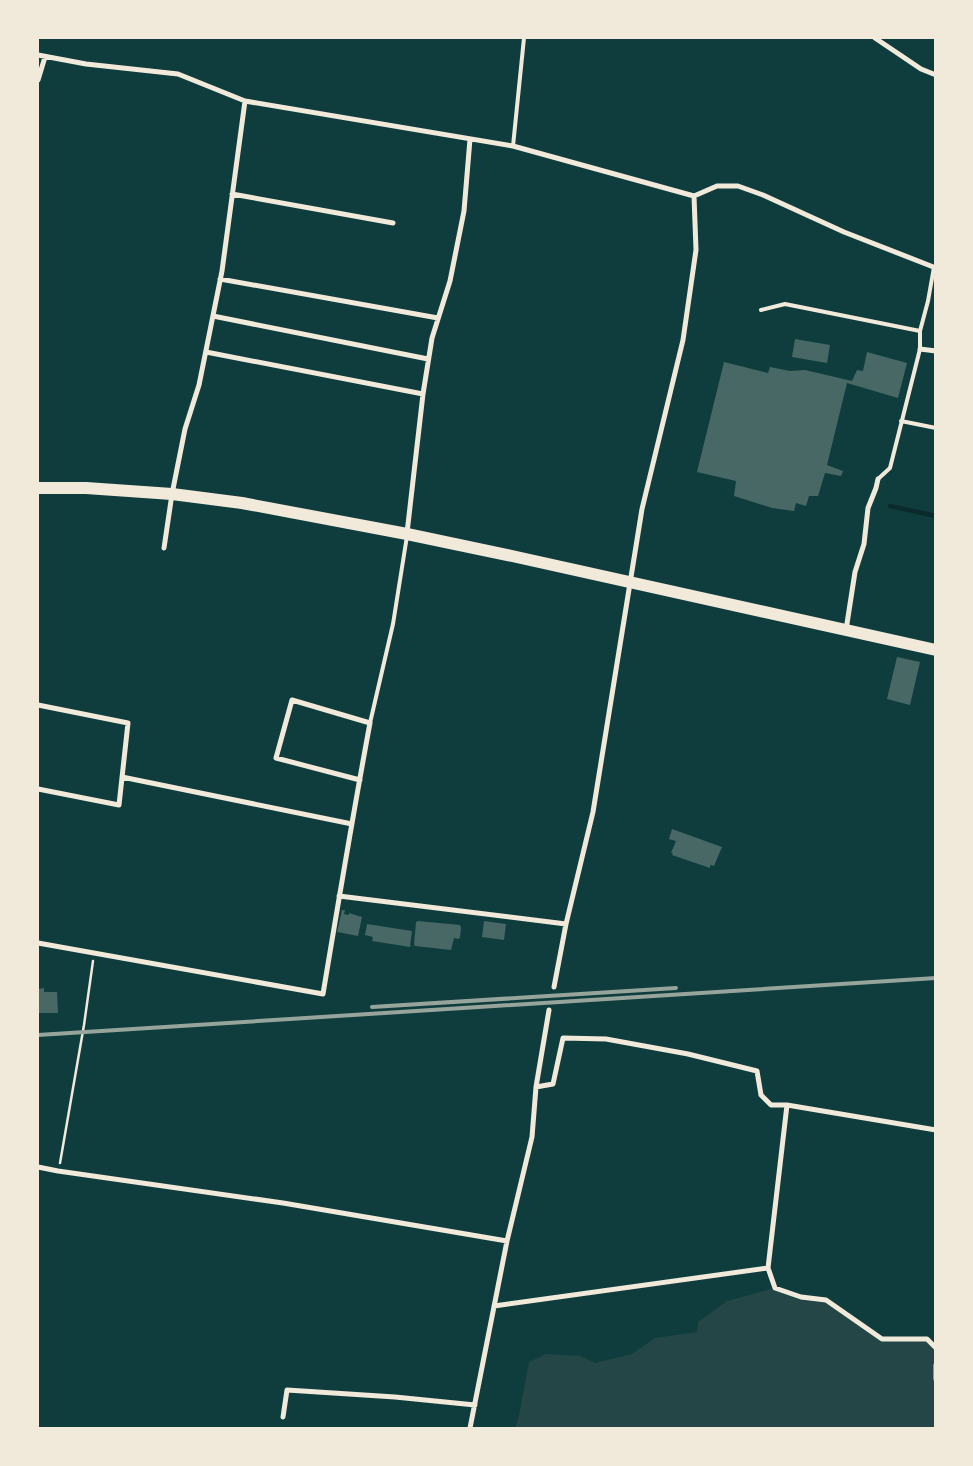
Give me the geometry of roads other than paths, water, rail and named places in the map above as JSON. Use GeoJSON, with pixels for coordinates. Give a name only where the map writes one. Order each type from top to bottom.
{"type":"FeatureCollection","features":[{"type":"Feature","properties":{"kind":"highway"},"geometry":{"type":"LineString","coordinates":[[38,488],[86,488],[172,494],[242,503],[407,534],[630,581],[936,650]]}},
{"type":"Feature","properties":{"kind":"street"},"geometry":{"type":"LineString","coordinates":[[875,38],[921,69],[936,76]]}},
{"type":"Feature","properties":{"kind":"street"},"geometry":{"type":"LineString","coordinates":[[38,54],[45,57],[86,64],[178,74],[245,101],[513,146],[694,196],[717,186],[738,186],[763,195],[844,232],[935,268]]}},
{"type":"Feature","properties":{"kind":"street"},"geometry":{"type":"LineString","coordinates":[[38,80],[45,57]]}},
{"type":"Feature","properties":{"kind":"street"},"geometry":{"type":"LineString","coordinates":[[164,548],[172,494],[185,429],[199,385],[220,279],[245,101]]}},
{"type":"Feature","properties":{"kind":"street"},"geometry":{"type":"LineString","coordinates":[[407,534],[428,359],[432,338],[450,281],[464,212],[470,139]]}},
{"type":"Feature","properties":{"kind":"street"},"geometry":{"type":"LineString","coordinates":[[232,194],[393,223]]}},
{"type":"Feature","properties":{"kind":"street"},"geometry":{"type":"LineString","coordinates":[[554,987],[566,924],[593,812],[619,657],[625,604],[642,509],[683,340],[696,250],[694,196]]}},
{"type":"Feature","properties":{"kind":"street"},"geometry":{"type":"LineString","coordinates":[[220,279],[438,318]]}},
{"type":"Feature","properties":{"kind":"street"},"geometry":{"type":"LineString","coordinates":[[213,316],[428,359]]}},
{"type":"Feature","properties":{"kind":"street"},"geometry":{"type":"LineString","coordinates":[[920,349],[936,351]]}},
{"type":"Feature","properties":{"kind":"street"},"geometry":{"type":"LineString","coordinates":[[206,352],[423,394]]}},
{"type":"Feature","properties":{"kind":"street"},"geometry":{"type":"LineString","coordinates":[[846,631],[855,572],[864,544],[868,508],[878,479]]}},
{"type":"Feature","properties":{"kind":"street"},"geometry":{"type":"LineString","coordinates":[[38,944],[323,994],[370,723],[292,700],[276,758],[360,780]]}},
{"type":"Feature","properties":{"kind":"street"},"geometry":{"type":"LineString","coordinates":[[38,705],[128,723],[118,804],[38,789]]}},
{"type":"Feature","properties":{"kind":"street"},"geometry":{"type":"LineString","coordinates":[[122,777],[352,824]]}},
{"type":"Feature","properties":{"kind":"street"},"geometry":{"type":"LineString","coordinates":[[339,896],[566,924]]}},
{"type":"Feature","properties":{"kind":"street"},"geometry":{"type":"LineString","coordinates":[[470,1428],[507,1241],[532,1137],[536,1086],[549,1010]]}},
{"type":"Feature","properties":{"kind":"street"},"geometry":{"type":"LineString","coordinates":[[536,1086],[553,1084],[563,1038],[606,1039],[688,1054],[757,1071],[761,1095],[772,1105],[788,1105],[936,1130]]}},
{"type":"Feature","properties":{"kind":"street"},"geometry":{"type":"LineString","coordinates":[[788,1105],[768,1268],[775,1288],[801,1297],[826,1300],[882,1339],[927,1339],[936,1348]]}},
{"type":"Feature","properties":{"kind":"street"},"geometry":{"type":"LineString","coordinates":[[38,1166],[58,1171],[283,1203],[507,1241]]}},
{"type":"Feature","properties":{"kind":"street"},"geometry":{"type":"LineString","coordinates":[[494,1306],[768,1268]]}},
{"type":"Feature","properties":{"kind":"street"},"geometry":{"type":"LineString","coordinates":[[936,1365],[936,1379]]}},
{"type":"Feature","properties":{"kind":"street"},"geometry":{"type":"LineString","coordinates":[[283,1417],[287,1390],[395,1397],[475,1405]]}},
{"type":"Feature","properties":{"kind":"lane"},"geometry":{"type":"LineString","coordinates":[[513,146],[524,38]]}},
{"type":"Feature","properties":{"kind":"lane"},"geometry":{"type":"LineString","coordinates":[[878,479],[890,468],[920,349],[920,331],[935,268]]}},
{"type":"Feature","properties":{"kind":"lane"},"geometry":{"type":"LineString","coordinates":[[762,310],[785,304],[920,331]]}},
{"type":"Feature","properties":{"kind":"lane"},"geometry":{"type":"LineString","coordinates":[[901,422],[936,428]]}},
{"type":"Feature","properties":{"kind":"lane"},"geometry":{"type":"LineString","coordinates":[[370,723],[393,624],[407,534]]}},
{"type":"Feature","properties":{"kind":"waterway"},"geometry":{"type":"LineString","coordinates":[[890,506],[936,516]]}},
{"type":"Feature","properties":{"kind":"railway"},"geometry":{"type":"LineString","coordinates":[[38,1035],[936,978]]}},
{"type":"Feature","properties":{"kind":"railway"},"geometry":{"type":"LineString","coordinates":[[372,1007],[676,988]]}}]}
